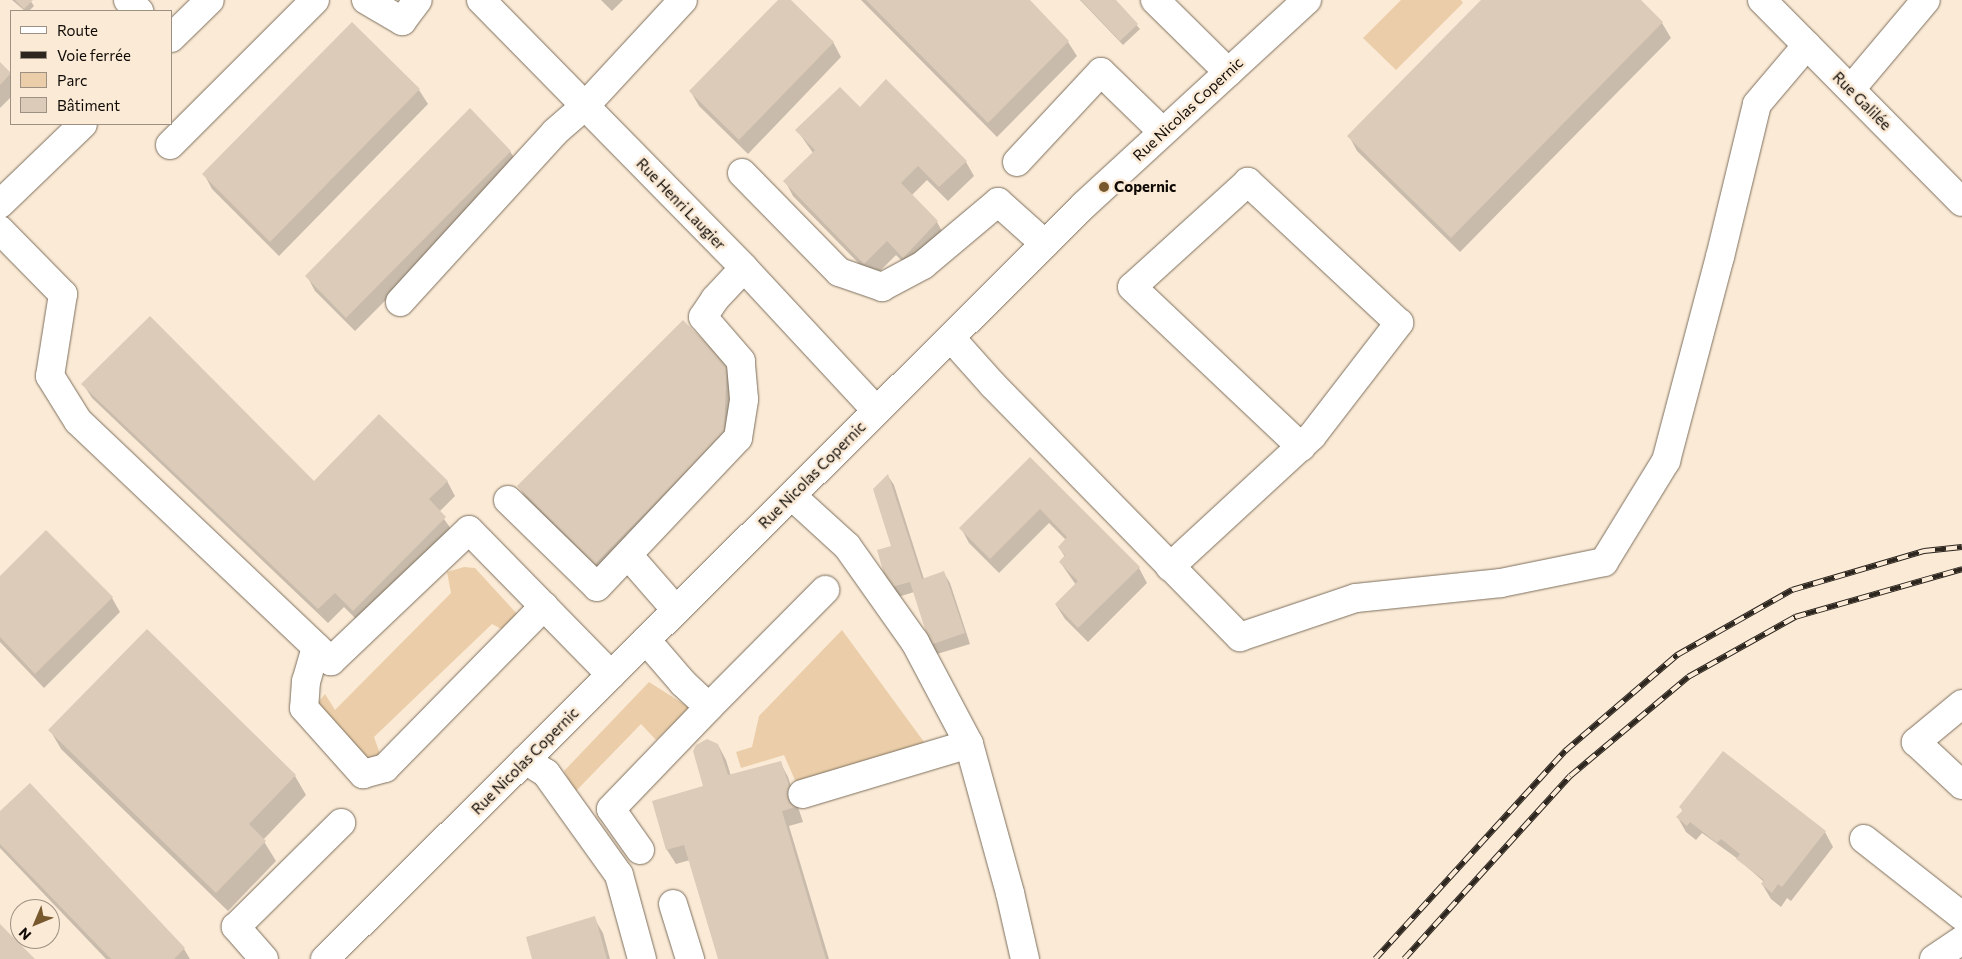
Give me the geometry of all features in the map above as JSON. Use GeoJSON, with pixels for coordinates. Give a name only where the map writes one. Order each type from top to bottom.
{"type":"FeatureCollection","features":[{"type":"Feature","properties":{"kind":"street"},"geometry":{"type":"LineString","coordinates":[[128,0],[138,10]]}},
{"type":"Feature","properties":{"kind":"street"},"geometry":{"type":"LineString","coordinates":[[172,37],[210,0]]}},
{"type":"Feature","properties":{"kind":"street"},"geometry":{"type":"LineString","coordinates":[[170,145],[315,0]]}},
{"type":"Feature","properties":{"kind":"street"},"geometry":{"type":"LineString","coordinates":[[366,0],[402,21],[418,0]]}},
{"type":"Feature","properties":{"kind":"street","name":"Rue Henri Laugier"},"geometry":{"type":"LineString","coordinates":[[481,0],[744,268],[877,412]]}},
{"type":"Feature","properties":{"kind":"street"},"geometry":{"type":"LineString","coordinates":[[400,302],[555,132],[585,106],[683,0]]}},
{"type":"Feature","properties":{"kind":"street"},"geometry":{"type":"LineString","coordinates":[[1155,0],[1228,72]]}},
{"type":"Feature","properties":{"kind":"street","name":"Rue Nicolas Copernic"},"geometry":{"type":"LineString","coordinates":[[326,959],[1045,244],[1163,132],[1307,0]]}},
{"type":"Feature","properties":{"kind":"street","name":"Rue Galilée"},"geometry":{"type":"LineString","coordinates":[[1762,0],[1962,202]]}},
{"type":"Feature","properties":{"kind":"street"},"geometry":{"type":"LineString","coordinates":[[1851,89],[1926,0]]}},
{"type":"Feature","properties":{"kind":"street"},"geometry":{"type":"LineString","coordinates":[[951,338],[1170,567],[1240,637],[1356,598],[1501,583],[1604,562],[1666,461],[1720,257],[1757,104],[1807,45]]}},
{"type":"Feature","properties":{"kind":"street"},"geometry":{"type":"LineString","coordinates":[[1017,162],[1101,72],[1163,132]]}},
{"type":"Feature","properties":{"kind":"street"},"geometry":{"type":"LineString","coordinates":[[0,204],[82,125]]}},
{"type":"Feature","properties":{"kind":"street"},"geometry":{"type":"LineString","coordinates":[[742,173],[839,272],[882,287],[923,265],[998,202],[1045,244]]}},
{"type":"Feature","properties":{"kind":"street"},"geometry":{"type":"LineString","coordinates":[[1170,567],[1312,436],[1399,323],[1248,182],[1132,287],[1301,446]]}},
{"type":"Feature","properties":{"kind":"street"},"geometry":{"type":"LineString","coordinates":[[0,230],[63,294],[50,376],[78,421],[331,661],[469,530],[611,675]]}},
{"type":"Feature","properties":{"kind":"street"},"geometry":{"type":"LineString","coordinates":[[508,500],[597,587],[738,438],[744,399],[741,361],[703,317],[715,299],[744,268]]}},
{"type":"Feature","properties":{"kind":"street"},"geometry":{"type":"LineString","coordinates":[[792,496],[846,546],[915,642],[969,744],[1010,893],[1025,959]]}},
{"type":"Feature","properties":{"kind":"street"},"geometry":{"type":"LineString","coordinates":[[628,555],[676,610]]}},
{"type":"Feature","properties":{"kind":"street"},"geometry":{"type":"LineString","coordinates":[[640,850],[611,810],[709,707],[825,590]]}},
{"type":"Feature","properties":{"kind":"street"},"geometry":{"type":"LineString","coordinates":[[316,647],[306,681],[304,708],[363,774],[385,768],[544,606]]}},
{"type":"Feature","properties":{"kind":"street"},"geometry":{"type":"LineString","coordinates":[[646,640],[683,683],[709,707]]}},
{"type":"Feature","properties":{"kind":"street"},"geometry":{"type":"LineString","coordinates":[[1962,704],[1916,742],[1962,785]]}},
{"type":"Feature","properties":{"kind":"street"},"geometry":{"type":"LineString","coordinates":[[802,794],[969,744]]}},
{"type":"Feature","properties":{"kind":"street"},"geometry":{"type":"LineString","coordinates":[[525,760],[546,773],[619,875],[642,959]]}},
{"type":"Feature","properties":{"kind":"street"},"geometry":{"type":"LineString","coordinates":[[264,959],[236,927],[341,823]]}},
{"type":"Feature","properties":{"kind":"street"},"geometry":{"type":"LineString","coordinates":[[1864,839],[1962,916]]}},
{"type":"Feature","properties":{"kind":"street"},"geometry":{"type":"LineString","coordinates":[[673,904],[690,959]]}},
{"type":"Feature","properties":{"kind":"street"},"geometry":{"type":"LineString","coordinates":[[1934,959],[1962,940]]}},
{"type":"Feature","properties":{"kind":"green space"},"geometry":{"type":"Polygon","coordinates":[[[1401,0],[1461,0],[1463,3],[1396,70],[1363,38],[1401,0]]]}},
{"type":"Feature","properties":{"kind":"green space"},"geometry":{"type":"Polygon","coordinates":[[[464,567],[475,568],[518,615],[509,633],[492,624],[374,737],[383,762],[370,764],[316,705],[325,694],[335,710],[451,593],[447,572],[464,567]]]}},
{"type":"Feature","properties":{"kind":"green space"},"geometry":{"type":"Polygon","coordinates":[[[842,630],[927,746],[798,787],[784,755],[741,768],[736,752],[752,747],[759,716],[842,630]]]}},
{"type":"Feature","properties":{"kind":"green space"},"geometry":{"type":"Polygon","coordinates":[[[649,682],[690,708],[656,740],[641,724],[575,792],[564,771],[649,682]]]}},
{"type":"Feature","properties":{"kind":"building"},"geometry":{"type":"Polygon","coordinates":[[[15,0],[33,0],[24,9],[15,0]]]}},
{"type":"Feature","properties":{"kind":"building"},"geometry":{"type":"Polygon","coordinates":[[[778,0],[791,0],[834,42],[739,140],[689,91],[778,0]]]}},
{"type":"Feature","properties":{"kind":"building"},"geometry":{"type":"Polygon","coordinates":[[[866,0],[1030,0],[1069,41],[988,123],[866,0]]]}},
{"type":"Feature","properties":{"kind":"building"},"geometry":{"type":"Polygon","coordinates":[[[1081,0],[1116,0],[1138,24],[1120,41],[1081,0]]]}},
{"type":"Feature","properties":{"kind":"building"},"geometry":{"type":"Polygon","coordinates":[[[1481,0],[1641,0],[1663,22],[1451,238],[1347,136],[1481,0]]]}},
{"type":"Feature","properties":{"kind":"building"},"geometry":{"type":"Polygon","coordinates":[[[352,22],[420,89],[270,242],[202,174],[352,22]]]}},
{"type":"Feature","properties":{"kind":"building"},"geometry":{"type":"Polygon","coordinates":[[[0,62],[10,74],[0,85],[0,62]]]}},
{"type":"Feature","properties":{"kind":"building"},"geometry":{"type":"Polygon","coordinates":[[[886,79],[967,161],[939,187],[918,166],[901,183],[938,221],[903,258],[887,241],[864,264],[783,181],[815,150],[795,130],[840,87],[860,107],[886,79]]]}},
{"type":"Feature","properties":{"kind":"building"},"geometry":{"type":"Polygon","coordinates":[[[470,108],[511,151],[346,318],[305,276],[470,108]]]}},
{"type":"Feature","properties":{"kind":"building"},"geometry":{"type":"Polygon","coordinates":[[[150,316],[314,481],[379,414],[448,481],[429,499],[446,517],[353,611],[335,593],[318,609],[81,384],[150,316]]]}},
{"type":"Feature","properties":{"kind":"building"},"geometry":{"type":"Polygon","coordinates":[[[683,320],[727,364],[724,433],[595,564],[517,486],[683,320]]]}},
{"type":"Feature","properties":{"kind":"building"},"geometry":{"type":"Polygon","coordinates":[[[1030,457],[1140,567],[1078,628],[1055,604],[1078,581],[1059,562],[1065,555],[1058,547],[1067,537],[1040,509],[990,559],[959,528],[1030,457]]]}},
{"type":"Feature","properties":{"kind":"building"},"geometry":{"type":"Polygon","coordinates":[[[888,474],[922,579],[944,571],[965,633],[930,645],[910,582],[888,588],[877,550],[891,546],[873,489],[888,474]]]}},
{"type":"Feature","properties":{"kind":"building"},"geometry":{"type":"Polygon","coordinates":[[[46,530],[113,597],[35,674],[0,637],[0,576],[46,530]]]}},
{"type":"Feature","properties":{"kind":"building"},"geometry":{"type":"Polygon","coordinates":[[[147,629],[296,775],[249,824],[266,841],[216,893],[48,730],[147,629]]]}},
{"type":"Feature","properties":{"kind":"building"},"geometry":{"type":"Polygon","coordinates":[[[707,739],[718,744],[728,775],[781,761],[796,807],[782,811],[826,959],[718,959],[684,845],[666,850],[652,801],[703,786],[693,751],[696,745],[707,739]]]}},
{"type":"Feature","properties":{"kind":"building"},"geometry":{"type":"Polygon","coordinates":[[[1723,751],[1826,831],[1782,887],[1778,884],[1772,893],[1761,884],[1764,880],[1736,859],[1740,854],[1721,839],[1717,843],[1690,822],[1687,826],[1676,817],[1683,810],[1679,807],[1723,751]]]}},
{"type":"Feature","properties":{"kind":"building"},"geometry":{"type":"Polygon","coordinates":[[[30,783],[185,948],[174,959],[111,959],[60,906],[60,899],[53,899],[0,844],[0,811],[30,783]]]}},
{"type":"Feature","properties":{"kind":"building"},"geometry":{"type":"Polygon","coordinates":[[[595,916],[607,959],[532,959],[526,937],[595,916]]]}},
{"type":"Feature","properties":{"kind":"building"},"geometry":{"type":"Polygon","coordinates":[[[0,924],[10,934],[10,949],[25,949],[35,959],[0,959],[0,924]]]}},
{"type":"Feature","properties":{"kind":"railway"},"geometry":{"type":"LineString","coordinates":[[1375,959],[1565,751],[1677,655],[1792,590],[1924,551],[1962,547]]}},
{"type":"Feature","properties":{"kind":"railway"},"geometry":{"type":"LineString","coordinates":[[1404,959],[1570,776],[1688,677],[1795,617],[1962,569]]}},
{"type":"Feature","properties":{"kind":"place","name":"Copernic"},"geometry":{"type":"Point","coordinates":[1104,187]}}]}
